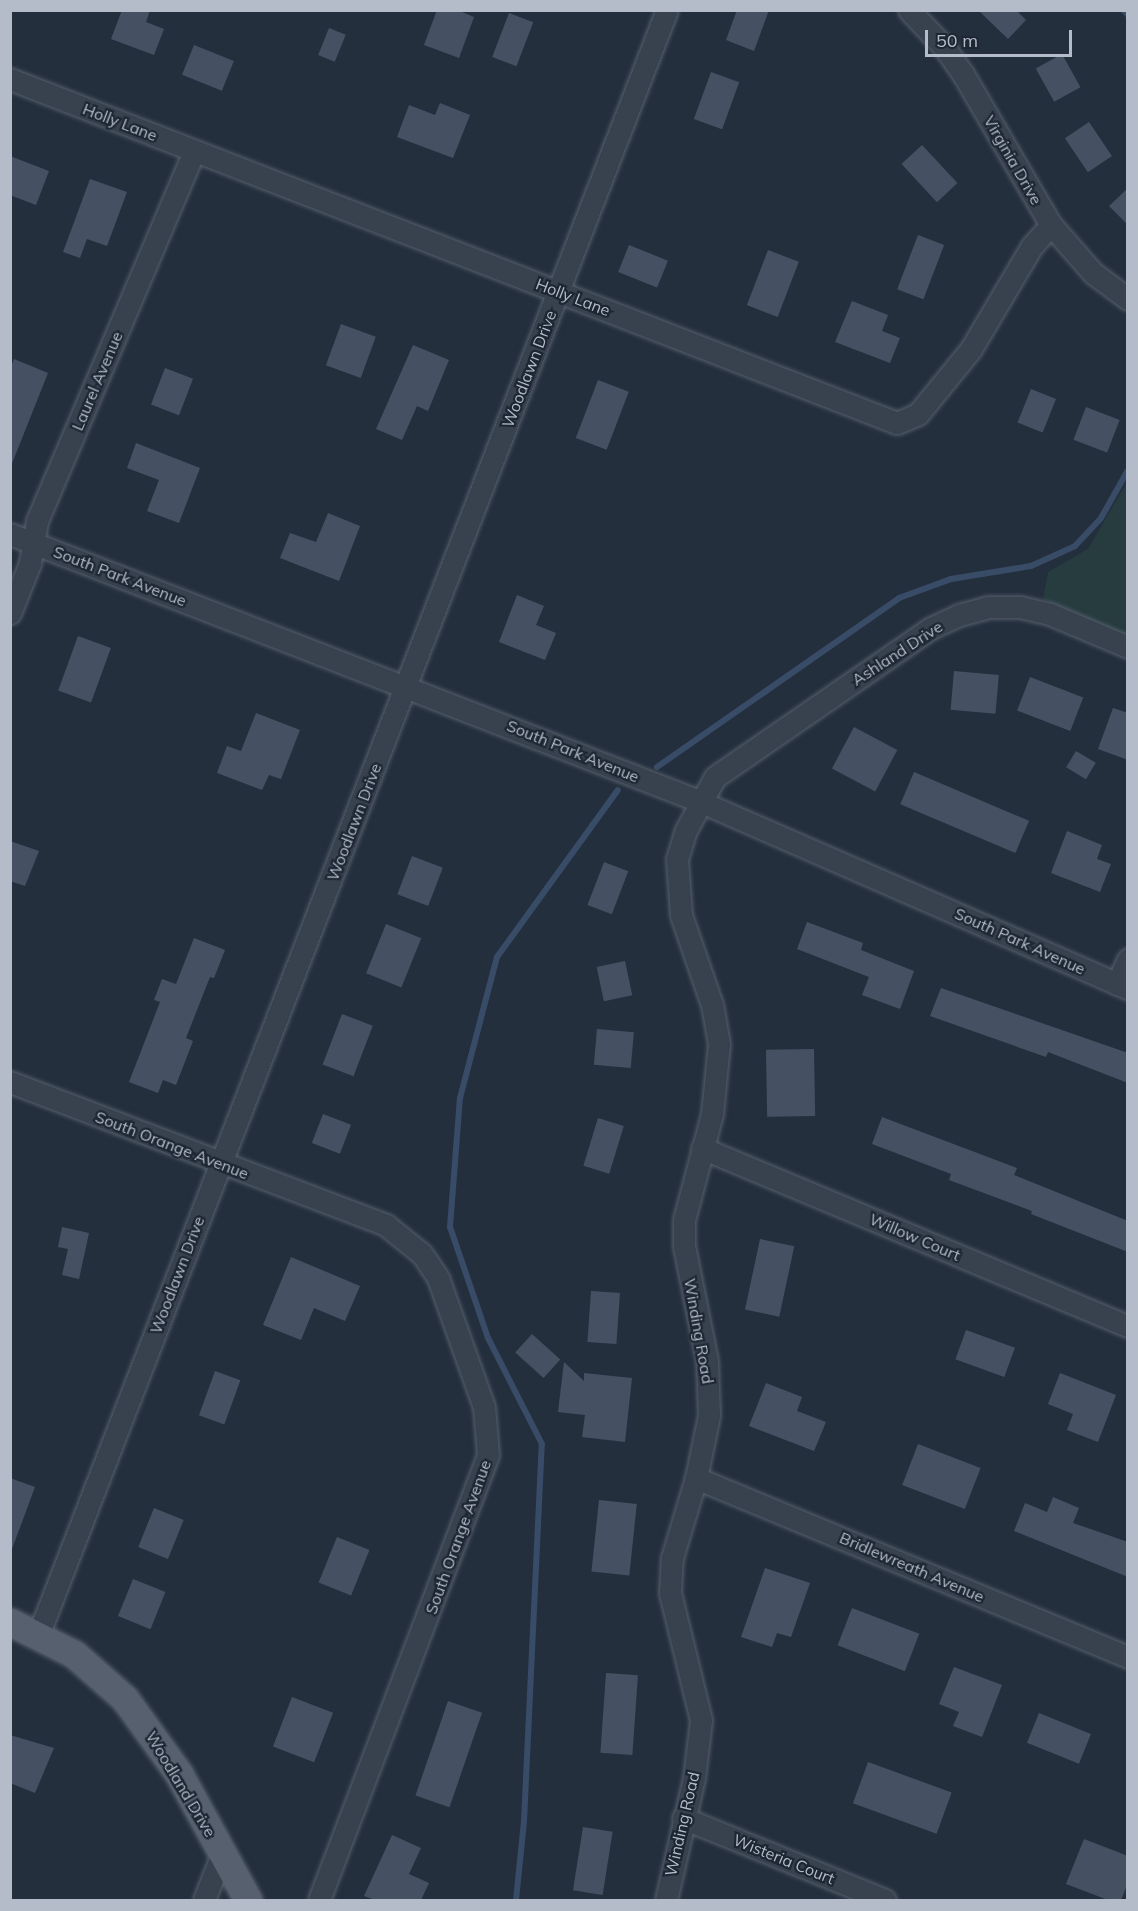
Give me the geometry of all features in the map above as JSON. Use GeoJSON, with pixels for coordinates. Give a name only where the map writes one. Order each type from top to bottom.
{"type":"FeatureCollection","features":[{"type":"Feature","properties":{"kind":"main road","name":"Woodland Drive"},"geometry":{"type":"LineString","coordinates":[[10,1622],[39,1633],[74,1654],[125,1699],[179,1773],[248,1900]]}},
{"type":"Feature","properties":{"kind":"street","name":"Woodlawn Drive"},"geometry":{"type":"LineString","coordinates":[[39,1633],[668,10]]}},
{"type":"Feature","properties":{"kind":"street","name":"Virginia Drive"},"geometry":{"type":"LineString","coordinates":[[909,10],[944,47],[963,74],[1051,225],[1092,273],[1128,299]]}},
{"type":"Feature","properties":{"kind":"street","name":"Holly Lane"},"geometry":{"type":"LineString","coordinates":[[10,79],[891,422],[902,422],[918,414],[971,349],[1032,246],[1051,225]]}},
{"type":"Feature","properties":{"kind":"street","name":"Laurel Avenue"},"geometry":{"type":"LineString","coordinates":[[10,613],[30,563],[37,521],[194,151]]}},
{"type":"Feature","properties":{"kind":"street","name":"South Park Avenue"},"geometry":{"type":"LineString","coordinates":[[10,534],[699,801],[1122,986]]}},
{"type":"Feature","properties":{"kind":"street","name":"Ashland Drive"},"geometry":{"type":"LineString","coordinates":[[699,801],[715,777],[931,627],[959,615],[988,607],[1020,607],[1050,614],[1128,647]]}},
{"type":"Feature","properties":{"kind":"street","name":"Winding Road"},"geometry":{"type":"LineString","coordinates":[[666,1900],[693,1778],[701,1720],[670,1593],[672,1558],[696,1478],[709,1415],[710,1389],[684,1246],[684,1220],[712,1114],[719,1044],[712,1005],[689,945],[677,888],[677,859],[699,801]]}},
{"type":"Feature","properties":{"kind":"street"},"geometry":{"type":"LineString","coordinates":[[1122,986],[1128,959]]}},
{"type":"Feature","properties":{"kind":"street","name":"South Orange Avenue"},"geometry":{"type":"LineString","coordinates":[[10,1083],[386,1225],[423,1254],[438,1278],[484,1407],[488,1455],[481,1481],[319,1900]]}},
{"type":"Feature","properties":{"kind":"street","name":"Willow Court"},"geometry":{"type":"LineString","coordinates":[[702,1148],[1128,1326]]}},
{"type":"Feature","properties":{"kind":"street","name":"Bridlewreath Avenue"},"geometry":{"type":"LineString","coordinates":[[696,1478],[1128,1657]]}},
{"type":"Feature","properties":{"kind":"street","name":"Wisteria Court"},"geometry":{"type":"LineString","coordinates":[[683,1818],[885,1900]]}},
{"type":"Feature","properties":{"kind":"street"},"geometry":{"type":"LineString","coordinates":[[204,1900],[222,1854]]}},
{"type":"Feature","properties":{"kind":"green space"},"geometry":{"type":"Polygon","coordinates":[[[1127,482],[1127,635],[1043,599],[1048,572],[1088,549],[1127,482]]]}},
{"type":"Feature","properties":{"kind":"building"},"geometry":{"type":"Polygon","coordinates":[[[122,10],[150,10],[146,22],[164,29],[154,55],[111,39],[122,10]]]}},
{"type":"Feature","properties":{"kind":"building"},"geometry":{"type":"Polygon","coordinates":[[[437,10],[457,10],[474,17],[459,58],[424,45],[437,10]]]}},
{"type":"Feature","properties":{"kind":"building"},"geometry":{"type":"Polygon","coordinates":[[[737,10],[769,10],[754,51],[726,40],[737,10]]]}},
{"type":"Feature","properties":{"kind":"building"},"geometry":{"type":"Polygon","coordinates":[[[978,10],[1016,10],[1026,20],[1008,39],[978,10]]]}},
{"type":"Feature","properties":{"kind":"building"},"geometry":{"type":"Polygon","coordinates":[[[509,13],[533,22],[516,66],[492,57],[509,13]]]}},
{"type":"Feature","properties":{"kind":"building"},"geometry":{"type":"Polygon","coordinates":[[[329,28],[346,35],[335,62],[318,55],[329,28]]]}},
{"type":"Feature","properties":{"kind":"building"},"geometry":{"type":"Polygon","coordinates":[[[194,45],[234,61],[222,91],[182,75],[194,45]]]}},
{"type":"Feature","properties":{"kind":"building"},"geometry":{"type":"Polygon","coordinates":[[[1062,54],[1080,87],[1054,102],[1036,69],[1062,54]]]}},
{"type":"Feature","properties":{"kind":"building"},"geometry":{"type":"Polygon","coordinates":[[[711,72],[739,82],[722,129],[694,119],[711,72]]]}},
{"type":"Feature","properties":{"kind":"building"},"geometry":{"type":"Polygon","coordinates":[[[440,103],[470,115],[453,158],[397,137],[409,105],[435,115],[440,103]]]}},
{"type":"Feature","properties":{"kind":"building"},"geometry":{"type":"Polygon","coordinates":[[[1089,122],[1112,156],[1088,172],[1065,138],[1089,122]]]}},
{"type":"Feature","properties":{"kind":"building"},"geometry":{"type":"Polygon","coordinates":[[[922,145],[957,183],[937,202],[902,164],[922,145]]]}},
{"type":"Feature","properties":{"kind":"building"},"geometry":{"type":"Polygon","coordinates":[[[10,156],[49,171],[36,205],[10,195],[10,156]]]}},
{"type":"Feature","properties":{"kind":"building"},"geometry":{"type":"Polygon","coordinates":[[[90,179],[127,192],[107,246],[87,239],[80,258],[63,252],[90,179]]]}},
{"type":"Feature","properties":{"kind":"building"},"geometry":{"type":"Polygon","coordinates":[[[1128,188],[1128,225],[1109,206],[1128,188]]]}},
{"type":"Feature","properties":{"kind":"building"},"geometry":{"type":"Polygon","coordinates":[[[918,235],[944,245],[923,299],[897,289],[918,235]]]}},
{"type":"Feature","properties":{"kind":"building"},"geometry":{"type":"Polygon","coordinates":[[[629,245],[668,261],[657,288],[618,272],[629,245]]]}},
{"type":"Feature","properties":{"kind":"building"},"geometry":{"type":"Polygon","coordinates":[[[768,250],[799,262],[778,317],[747,305],[768,250]]]}},
{"type":"Feature","properties":{"kind":"building"},"geometry":{"type":"Polygon","coordinates":[[[852,301],[888,315],[882,331],[900,338],[890,363],[835,342],[852,301]]]}},
{"type":"Feature","properties":{"kind":"building"},"geometry":{"type":"Polygon","coordinates":[[[341,324],[376,337],[361,378],[326,365],[341,324]]]}},
{"type":"Feature","properties":{"kind":"building"},"geometry":{"type":"Polygon","coordinates":[[[413,345],[449,360],[428,411],[417,406],[402,440],[376,429],[413,345]]]}},
{"type":"Feature","properties":{"kind":"building"},"geometry":{"type":"Polygon","coordinates":[[[14,359],[48,373],[11,466],[10,368],[14,359]]]}},
{"type":"Feature","properties":{"kind":"building"},"geometry":{"type":"Polygon","coordinates":[[[165,368],[193,379],[179,415],[151,404],[165,368]]]}},
{"type":"Feature","properties":{"kind":"building"},"geometry":{"type":"Polygon","coordinates":[[[598,380],[629,392],[607,450],[576,438],[598,380]]]}},
{"type":"Feature","properties":{"kind":"building"},"geometry":{"type":"Polygon","coordinates":[[[1031,389],[1056,399],[1043,432],[1018,422],[1031,389]]]}},
{"type":"Feature","properties":{"kind":"building"},"geometry":{"type":"Polygon","coordinates":[[[1086,407],[1120,420],[1107,453],[1073,440],[1086,407]]]}},
{"type":"Feature","properties":{"kind":"building"},"geometry":{"type":"Polygon","coordinates":[[[136,443],[200,468],[179,523],[147,511],[159,480],[127,468],[136,443]]]}},
{"type":"Feature","properties":{"kind":"building"},"geometry":{"type":"Polygon","coordinates":[[[328,513],[360,526],[339,581],[280,558],[290,533],[316,542],[328,513]]]}},
{"type":"Feature","properties":{"kind":"building"},"geometry":{"type":"Polygon","coordinates":[[[517,595],[544,606],[536,625],[556,633],[545,660],[499,642],[517,595]]]}},
{"type":"Feature","properties":{"kind":"building"},"geometry":{"type":"Polygon","coordinates":[[[78,636],[111,648],[91,702],[58,691],[78,636]]]}},
{"type":"Feature","properties":{"kind":"building"},"geometry":{"type":"Polygon","coordinates":[[[954,671],[999,675],[995,714],[951,710],[954,671]]]}},
{"type":"Feature","properties":{"kind":"building"},"geometry":{"type":"Polygon","coordinates":[[[1030,677],[1083,697],[1070,731],[1017,711],[1030,677]]]}},
{"type":"Feature","properties":{"kind":"building"},"geometry":{"type":"Polygon","coordinates":[[[1113,708],[1128,713],[1128,760],[1098,749],[1113,708]]]}},
{"type":"Feature","properties":{"kind":"building"},"geometry":{"type":"Polygon","coordinates":[[[256,713],[300,730],[281,779],[269,775],[262,790],[217,773],[227,746],[241,751],[256,713]]]}},
{"type":"Feature","properties":{"kind":"building"},"geometry":{"type":"Polygon","coordinates":[[[854,727],[897,750],[875,792],[832,768],[854,727]]]}},
{"type":"Feature","properties":{"kind":"building"},"geometry":{"type":"Polygon","coordinates":[[[1076,751],[1096,763],[1086,779],[1066,767],[1076,751]]]}},
{"type":"Feature","properties":{"kind":"building"},"geometry":{"type":"Polygon","coordinates":[[[914,772],[1029,821],[1015,853],[900,804],[914,772]]]}},
{"type":"Feature","properties":{"kind":"building"},"geometry":{"type":"Polygon","coordinates":[[[1067,831],[1102,845],[1097,859],[1111,864],[1100,892],[1051,873],[1067,831]]]}},
{"type":"Feature","properties":{"kind":"building"},"geometry":{"type":"Polygon","coordinates":[[[10,841],[39,851],[25,886],[10,881],[10,841]]]}},
{"type":"Feature","properties":{"kind":"building"},"geometry":{"type":"Polygon","coordinates":[[[412,856],[443,868],[428,906],[397,894],[412,856]]]}},
{"type":"Feature","properties":{"kind":"building"},"geometry":{"type":"Polygon","coordinates":[[[604,862],[628,871],[612,914],[588,905],[604,862]]]}},
{"type":"Feature","properties":{"kind":"building"},"geometry":{"type":"Polygon","coordinates":[[[807,922],[863,943],[861,950],[914,971],[900,1009],[862,995],[869,977],[797,949],[807,922]]]}},
{"type":"Feature","properties":{"kind":"building"},"geometry":{"type":"Polygon","coordinates":[[[386,924],[421,938],[401,987],[366,973],[386,924]]]}},
{"type":"Feature","properties":{"kind":"building"},"geometry":{"type":"Polygon","coordinates":[[[194,938],[225,950],[214,978],[210,977],[186,1038],[193,1041],[176,1085],[163,1080],[158,1093],[129,1082],[160,1002],[154,1000],[162,979],[176,984],[194,938]]]}},
{"type":"Feature","properties":{"kind":"building"},"geometry":{"type":"Polygon","coordinates":[[[625,961],[632,995],[604,1001],[597,967],[625,961]]]}},
{"type":"Feature","properties":{"kind":"building"},"geometry":{"type":"Polygon","coordinates":[[[941,988],[1128,1053],[1128,1083],[1048,1052],[1046,1057],[930,1016],[941,988]]]}},
{"type":"Feature","properties":{"kind":"building"},"geometry":{"type":"Polygon","coordinates":[[[342,1014],[373,1026],[353,1076],[323,1064],[342,1014]]]}},
{"type":"Feature","properties":{"kind":"building"},"geometry":{"type":"Polygon","coordinates":[[[597,1029],[634,1032],[631,1068],[594,1065],[597,1029]]]}},
{"type":"Feature","properties":{"kind":"building"},"geometry":{"type":"Polygon","coordinates":[[[814,1049],[815,1116],[767,1117],[766,1050],[814,1049]]]}},
{"type":"Feature","properties":{"kind":"building"},"geometry":{"type":"Polygon","coordinates":[[[323,1114],[351,1125],[340,1154],[312,1143],[323,1114]]]}},
{"type":"Feature","properties":{"kind":"building"},"geometry":{"type":"Polygon","coordinates":[[[882,1117],[1017,1168],[1014,1175],[1128,1221],[1128,1252],[1031,1214],[1032,1211],[949,1180],[951,1174],[872,1144],[882,1117]]]}},
{"type":"Feature","properties":{"kind":"building"},"geometry":{"type":"Polygon","coordinates":[[[598,1118],[624,1126],[609,1174],[583,1166],[598,1118]]]}},
{"type":"Feature","properties":{"kind":"building"},"geometry":{"type":"Polygon","coordinates":[[[62,1227],[89,1233],[79,1279],[62,1275],[68,1249],[58,1247],[62,1227]]]}},
{"type":"Feature","properties":{"kind":"building"},"geometry":{"type":"Polygon","coordinates":[[[760,1239],[794,1246],[779,1317],[745,1309],[760,1239]]]}},
{"type":"Feature","properties":{"kind":"building"},"geometry":{"type":"Polygon","coordinates":[[[291,1257],[360,1286],[345,1321],[314,1308],[301,1340],[263,1325],[291,1257]]]}},
{"type":"Feature","properties":{"kind":"building"},"geometry":{"type":"Polygon","coordinates":[[[591,1291],[620,1293],[616,1344],[587,1342],[591,1291]]]}},
{"type":"Feature","properties":{"kind":"building"},"geometry":{"type":"Polygon","coordinates":[[[966,1330],[1015,1348],[1004,1377],[955,1359],[966,1330]]]}},
{"type":"Feature","properties":{"kind":"building"},"geometry":{"type":"Polygon","coordinates":[[[532,1334],[560,1359],[544,1378],[515,1353],[532,1334]]]}},
{"type":"Feature","properties":{"kind":"building"},"geometry":{"type":"Polygon","coordinates":[[[564,1362],[584,1381],[584,1373],[632,1378],[625,1442],[582,1437],[585,1415],[558,1412],[564,1362]]]}},
{"type":"Feature","properties":{"kind":"building"},"geometry":{"type":"Polygon","coordinates":[[[215,1371],[240,1380],[224,1424],[199,1415],[215,1371]]]}},
{"type":"Feature","properties":{"kind":"building"},"geometry":{"type":"Polygon","coordinates":[[[1060,1373],[1116,1395],[1098,1442],[1067,1430],[1073,1414],[1048,1404],[1060,1373]]]}},
{"type":"Feature","properties":{"kind":"building"},"geometry":{"type":"Polygon","coordinates":[[[766,1383],[802,1397],[797,1411],[826,1422],[814,1451],[749,1426],[766,1383]]]}},
{"type":"Feature","properties":{"kind":"building"},"geometry":{"type":"Polygon","coordinates":[[[918,1444],[981,1468],[965,1509],[902,1485],[918,1444]]]}},
{"type":"Feature","properties":{"kind":"building"},"geometry":{"type":"Polygon","coordinates":[[[10,1478],[35,1487],[12,1549],[10,1549],[10,1478]]]}},
{"type":"Feature","properties":{"kind":"building"},"geometry":{"type":"Polygon","coordinates":[[[1053,1497],[1079,1508],[1073,1523],[1128,1542],[1128,1577],[1014,1531],[1025,1503],[1047,1512],[1053,1497]]]}},
{"type":"Feature","properties":{"kind":"building"},"geometry":{"type":"Polygon","coordinates":[[[599,1500],[637,1504],[629,1576],[591,1572],[599,1500]]]}},
{"type":"Feature","properties":{"kind":"building"},"geometry":{"type":"Polygon","coordinates":[[[154,1508],[184,1520],[168,1559],[138,1547],[154,1508]]]}},
{"type":"Feature","properties":{"kind":"building"},"geometry":{"type":"Polygon","coordinates":[[[337,1537],[369,1550],[351,1596],[319,1582],[337,1537]]]}},
{"type":"Feature","properties":{"kind":"building"},"geometry":{"type":"Polygon","coordinates":[[[765,1568],[810,1583],[791,1637],[777,1633],[772,1647],[741,1637],[765,1568]]]}},
{"type":"Feature","properties":{"kind":"building"},"geometry":{"type":"Polygon","coordinates":[[[133,1579],[165,1592],[150,1629],[118,1616],[133,1579]]]}},
{"type":"Feature","properties":{"kind":"building"},"geometry":{"type":"Polygon","coordinates":[[[852,1608],[919,1634],[905,1671],[838,1645],[852,1608]]]}},
{"type":"Feature","properties":{"kind":"building"},"geometry":{"type":"Polygon","coordinates":[[[954,1667],[1002,1685],[982,1737],[953,1726],[959,1712],[939,1704],[954,1667]]]}},
{"type":"Feature","properties":{"kind":"building"},"geometry":{"type":"Polygon","coordinates":[[[606,1673],[638,1675],[632,1755],[600,1753],[606,1673]]]}},
{"type":"Feature","properties":{"kind":"building"},"geometry":{"type":"Polygon","coordinates":[[[292,1697],[333,1713],[314,1762],[273,1746],[292,1697]]]}},
{"type":"Feature","properties":{"kind":"building"},"geometry":{"type":"Polygon","coordinates":[[[448,1701],[482,1713],[449,1807],[415,1796],[448,1701]]]}},
{"type":"Feature","properties":{"kind":"building"},"geometry":{"type":"Polygon","coordinates":[[[1039,1713],[1091,1734],[1079,1764],[1027,1743],[1039,1713]]]}},
{"type":"Feature","properties":{"kind":"building"},"geometry":{"type":"Polygon","coordinates":[[[10,1735],[54,1748],[35,1793],[10,1783],[10,1735]]]}},
{"type":"Feature","properties":{"kind":"building"},"geometry":{"type":"Polygon","coordinates":[[[868,1762],[952,1792],[937,1834],[853,1803],[868,1762]]]}},
{"type":"Feature","properties":{"kind":"building"},"geometry":{"type":"Polygon","coordinates":[[[583,1827],[613,1832],[603,1895],[573,1890],[583,1827]]]}},
{"type":"Feature","properties":{"kind":"building"},"geometry":{"type":"Polygon","coordinates":[[[392,1835],[421,1848],[409,1874],[429,1883],[421,1900],[375,1900],[364,1896],[392,1835]]]}},
{"type":"Feature","properties":{"kind":"building"},"geometry":{"type":"Polygon","coordinates":[[[1084,1839],[1128,1856],[1128,1883],[1121,1900],[1108,1900],[1066,1884],[1084,1839]]]}},
{"type":"Feature","properties":{"kind":"waterway"},"geometry":{"type":"LineString","coordinates":[[1123,10],[1128,15]]}},
{"type":"Feature","properties":{"kind":"waterway"},"geometry":{"type":"LineString","coordinates":[[657,767],[899,598],[951,579],[1031,566],[1075,546],[1101,518],[1128,470]]}},
{"type":"Feature","properties":{"kind":"waterway"},"geometry":{"type":"LineString","coordinates":[[516,1900],[524,1821],[542,1444],[488,1338],[450,1227],[460,1098],[497,957],[618,790]]}}]}
